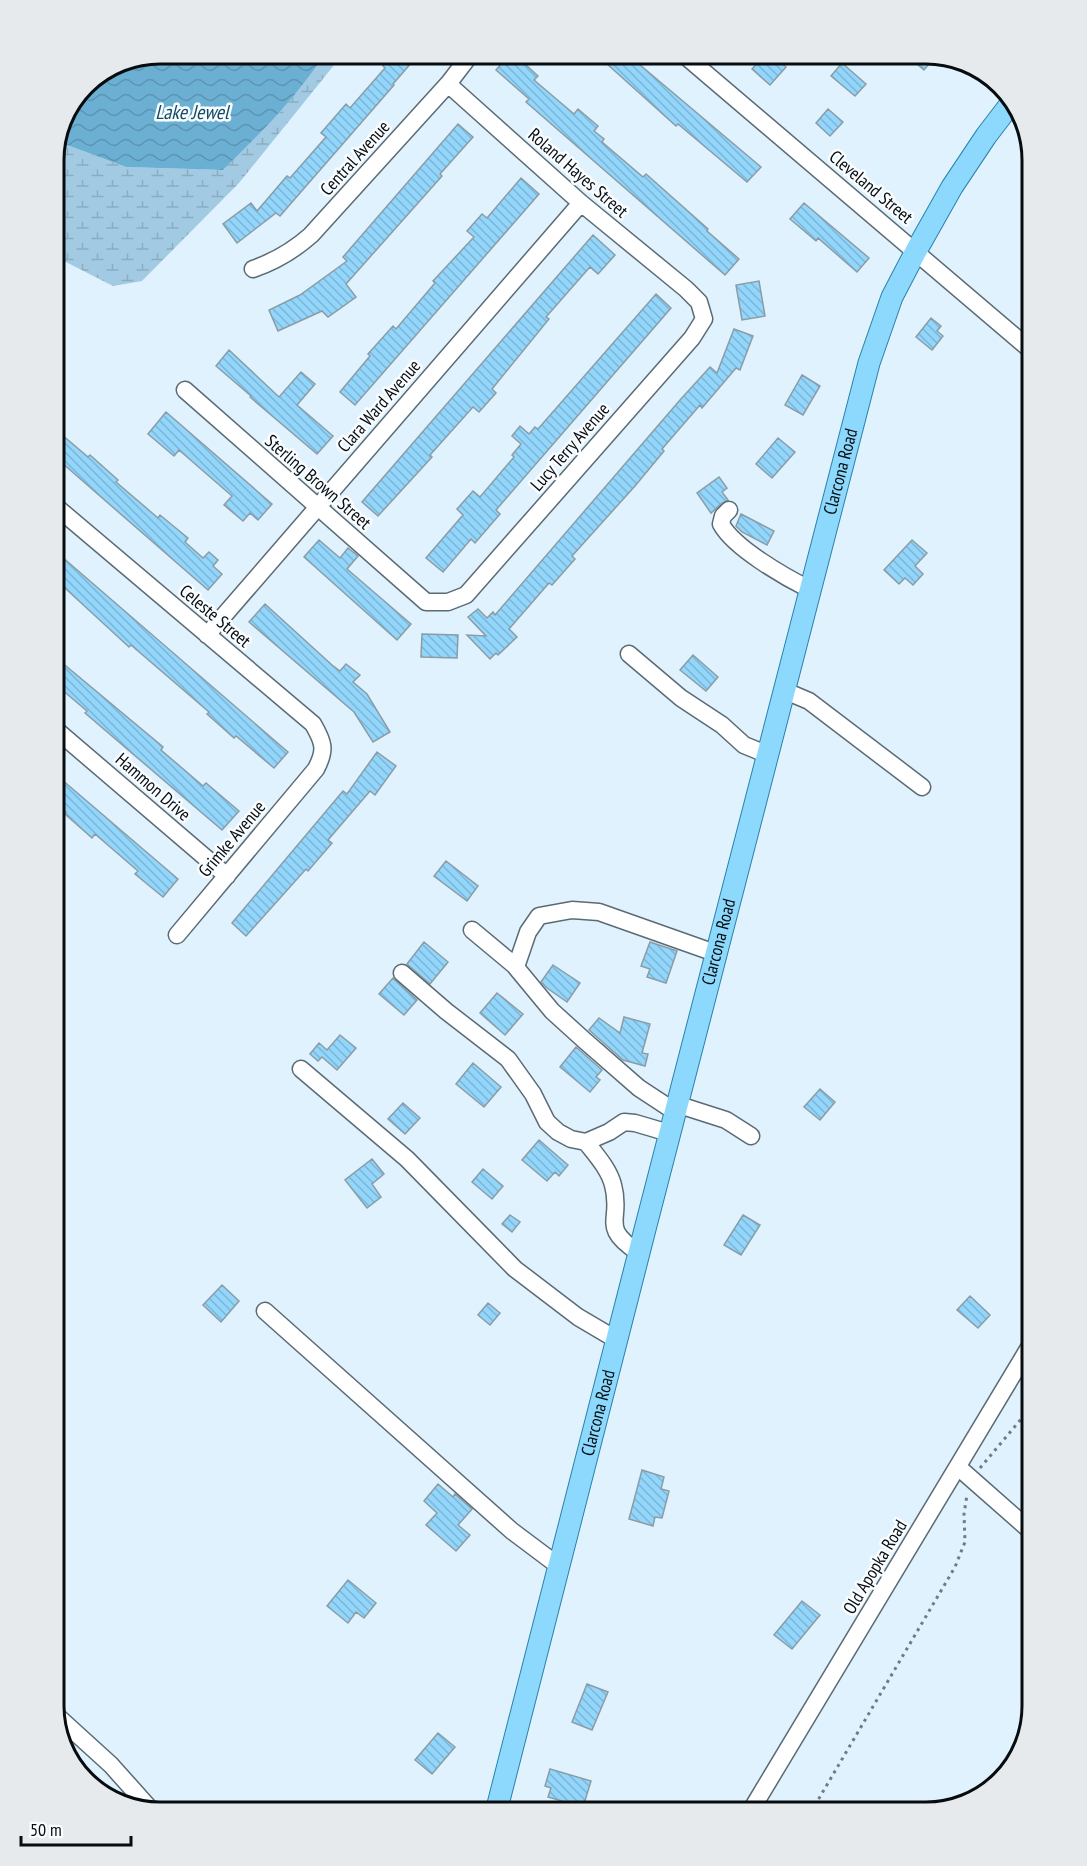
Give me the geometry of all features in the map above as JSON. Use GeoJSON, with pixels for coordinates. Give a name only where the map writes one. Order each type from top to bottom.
{"type":"FeatureCollection","features":[{"type":"Feature","properties":{"kind":"main road","name":"Clarcona Road"},"geometry":{"type":"LineString","coordinates":[[499,1801],[766,754],[869,363],[892,297],[916,251],[952,187],[986,136],[1008,110]]}},
{"type":"Feature","properties":{"kind":"street","name":"Central Avenue"},"geometry":{"type":"LineString","coordinates":[[253,269],[275,261],[294,250],[311,236],[463,65]]}},
{"type":"Feature","properties":{"kind":"street","name":"Cleveland Street"},"geometry":{"type":"LineString","coordinates":[[696,65],[1022,343]]}},
{"type":"Feature","properties":{"kind":"street","name":"Roland Hayes Street"},"geometry":{"type":"LineString","coordinates":[[448,84],[581,203],[686,289]]}},
{"type":"Feature","properties":{"kind":"street","name":"Clara Ward Avenue"},"geometry":{"type":"LineString","coordinates":[[207,635],[581,203]]}},
{"type":"Feature","properties":{"kind":"street","name":"Lucy Terry Avenue"},"geometry":{"type":"LineString","coordinates":[[426,602],[448,602],[466,595],[692,338],[704,319],[699,302],[686,289]]}},
{"type":"Feature","properties":{"kind":"street","name":"Sterling Brown Street"},"geometry":{"type":"LineString","coordinates":[[184,390],[426,602]]}},
{"type":"Feature","properties":{"kind":"street"},"geometry":{"type":"LineString","coordinates":[[729,510],[723,516],[722,524],[731,537],[755,556],[810,589]]}},
{"type":"Feature","properties":{"kind":"street","name":"Celeste Street"},"geometry":{"type":"LineString","coordinates":[[65,514],[313,724],[322,740],[323,755],[316,769]]}},
{"type":"Feature","properties":{"kind":"street"},"geometry":{"type":"LineString","coordinates":[[628,654],[661,679],[681,698],[722,725],[744,745],[766,754]]}},
{"type":"Feature","properties":{"kind":"street"},"geometry":{"type":"LineString","coordinates":[[783,690],[808,701],[922,787]]}},
{"type":"Feature","properties":{"kind":"street","name":"Hammon Drive"},"geometry":{"type":"LineString","coordinates":[[65,737],[226,876]]}},
{"type":"Feature","properties":{"kind":"street","name":"Grimke Avenue"},"geometry":{"type":"LineString","coordinates":[[177,935],[316,769]]}},
{"type":"Feature","properties":{"kind":"street"},"geometry":{"type":"LineString","coordinates":[[516,967],[528,932],[539,916],[572,910],[598,912],[715,953]]}},
{"type":"Feature","properties":{"kind":"street"},"geometry":{"type":"LineString","coordinates":[[472,930],[516,967],[560,1018],[639,1088],[675,1108],[726,1120],[751,1136]]}},
{"type":"Feature","properties":{"kind":"street"},"geometry":{"type":"LineString","coordinates":[[402,973],[508,1059],[533,1094],[547,1122],[572,1139],[586,1142],[609,1132],[624,1122],[669,1133]]}},
{"type":"Feature","properties":{"kind":"street"},"geometry":{"type":"LineString","coordinates":[[301,1069],[407,1159],[515,1269],[578,1317],[617,1340]]}},
{"type":"Feature","properties":{"kind":"street"},"geometry":{"type":"LineString","coordinates":[[586,1142],[613,1183],[616,1199],[614,1226],[617,1235],[639,1253]]}},
{"type":"Feature","properties":{"kind":"street"},"geometry":{"type":"LineString","coordinates":[[265,1311],[512,1532],[560,1568]]}},
{"type":"Feature","properties":{"kind":"street","name":"Old Apopka Road"},"geometry":{"type":"LineString","coordinates":[[756,1802],[1022,1359]]}},
{"type":"Feature","properties":{"kind":"street"},"geometry":{"type":"LineString","coordinates":[[958,1467],[1022,1523]]}},
{"type":"Feature","properties":{"kind":"street"},"geometry":{"type":"LineString","coordinates":[[67,1726],[111,1765],[142,1800]]}},
{"type":"Feature","properties":{"kind":"path"},"geometry":{"type":"LineString","coordinates":[[817,1802],[955,1567],[964,1542],[964,1514],[971,1479],[1022,1418]]}},
{"type":"Feature","properties":{"kind":"green space"},"geometry":{"type":"Polygon","coordinates":[[[317,65],[334,65],[239,183],[142,281],[113,286],[65,262],[67,145],[126,167],[223,170],[302,86],[317,65]]]}},
{"type":"Feature","properties":{"kind":"water","name":"Lake Jewel"},"geometry":{"type":"Polygon","coordinates":[[[148,65],[317,65],[277,115],[223,170],[126,167],[67,145],[74,118],[84,102],[112,77],[148,65]]]}},
{"type":"Feature","properties":{"kind":"building"},"geometry":{"type":"Polygon","coordinates":[[[409,65],[280,216],[276,213],[237,243],[223,224],[251,203],[257,211],[287,176],[290,178],[326,137],[321,133],[346,104],[350,108],[385,68],[383,66],[409,65]]]}},
{"type":"Feature","properties":{"kind":"building"},"geometry":{"type":"Polygon","coordinates":[[[500,65],[526,65],[538,76],[534,80],[574,114],[578,109],[598,126],[594,131],[604,139],[602,142],[643,177],[646,174],[739,259],[725,275],[526,102],[529,99],[496,70],[500,65]]]}},
{"type":"Feature","properties":{"kind":"building"},"geometry":{"type":"Polygon","coordinates":[[[608,65],[640,65],[761,167],[747,182],[678,124],[676,126],[608,65]]]}},
{"type":"Feature","properties":{"kind":"building"},"geometry":{"type":"Polygon","coordinates":[[[756,65],[784,65],[786,67],[770,85],[752,69],[756,65]]]}},
{"type":"Feature","properties":{"kind":"building"},"geometry":{"type":"Polygon","coordinates":[[[840,65],[844,65],[866,84],[855,96],[831,76],[840,65]]]}},
{"type":"Feature","properties":{"kind":"building"},"geometry":{"type":"Polygon","coordinates":[[[918,65],[928,65],[924,70],[918,65]]]}},
{"type":"Feature","properties":{"kind":"building"},"geometry":{"type":"Polygon","coordinates":[[[828,109],[843,122],[830,136],[816,123],[828,109]]]}},
{"type":"Feature","properties":{"kind":"building"},"geometry":{"type":"Polygon","coordinates":[[[458,124],[473,137],[440,174],[442,176],[346,284],[356,297],[328,317],[322,311],[278,331],[269,310],[300,295],[347,261],[343,257],[458,124]]]}},
{"type":"Feature","properties":{"kind":"building"},"geometry":{"type":"Polygon","coordinates":[[[521,178],[539,194],[355,405],[340,392],[370,356],[368,354],[393,326],[396,329],[435,283],[433,281],[474,237],[467,231],[482,214],[487,218],[521,178]]]}},
{"type":"Feature","properties":{"kind":"building"},"geometry":{"type":"Polygon","coordinates":[[[804,203],[869,258],[857,272],[818,238],[816,241],[790,219],[804,203]]]}},
{"type":"Feature","properties":{"kind":"building"},"geometry":{"type":"Polygon","coordinates":[[[593,235],[615,255],[598,274],[590,267],[546,317],[549,319],[492,389],[496,393],[479,412],[473,407],[430,455],[432,457],[378,516],[362,502],[593,235]]]}},
{"type":"Feature","properties":{"kind":"building"},"geometry":{"type":"Polygon","coordinates":[[[759,281],[765,316],[742,320],[736,285],[759,281]]]}},
{"type":"Feature","properties":{"kind":"building"},"geometry":{"type":"Polygon","coordinates":[[[656,294],[671,308],[496,510],[500,514],[475,543],[471,539],[443,572],[426,558],[463,515],[457,509],[473,491],[480,497],[514,457],[512,455],[521,444],[512,436],[520,426],[529,434],[535,427],[538,429],[656,294]]]}},
{"type":"Feature","properties":{"kind":"building"},"geometry":{"type":"Polygon","coordinates":[[[931,318],[941,326],[937,331],[943,336],[932,350],[916,337],[931,318]]]}},
{"type":"Feature","properties":{"kind":"building"},"geometry":{"type":"Polygon","coordinates":[[[734,329],[753,336],[740,370],[736,368],[702,408],[700,405],[662,449],[664,451],[635,486],[572,556],[575,559],[552,585],[549,583],[509,629],[517,637],[498,655],[496,653],[490,659],[467,635],[486,636],[468,617],[478,609],[487,618],[493,612],[495,615],[710,367],[717,373],[734,329]]]}},
{"type":"Feature","properties":{"kind":"building"},"geometry":{"type":"Polygon","coordinates":[[[229,350],[279,397],[301,372],[315,384],[297,405],[333,436],[317,454],[216,366],[229,350]]]}},
{"type":"Feature","properties":{"kind":"building"},"geometry":{"type":"Polygon","coordinates":[[[802,375],[820,386],[803,415],[785,405],[802,375]]]}},
{"type":"Feature","properties":{"kind":"building"},"geometry":{"type":"Polygon","coordinates":[[[166,412],[272,504],[258,520],[250,513],[243,521],[224,505],[232,496],[179,450],[174,456],[148,434],[166,412]]]}},
{"type":"Feature","properties":{"kind":"building"},"geometry":{"type":"Polygon","coordinates":[[[65,437],[88,457],[90,455],[118,480],[116,482],[158,518],[160,515],[188,538],[185,542],[203,558],[209,552],[218,560],[213,566],[222,574],[208,590],[65,466],[65,437]]]}},
{"type":"Feature","properties":{"kind":"building"},"geometry":{"type":"Polygon","coordinates":[[[778,438],[795,452],[772,478],[756,464],[778,438]]]}},
{"type":"Feature","properties":{"kind":"building"},"geometry":{"type":"Polygon","coordinates":[[[719,477],[727,488],[722,492],[728,500],[711,513],[697,493],[719,477]]]}},
{"type":"Feature","properties":{"kind":"building"},"geometry":{"type":"Polygon","coordinates":[[[741,514],[774,531],[767,545],[742,532],[736,526],[741,514]]]}},
{"type":"Feature","properties":{"kind":"building"},"geometry":{"type":"Polygon","coordinates":[[[319,540],[340,558],[348,548],[358,556],[347,569],[411,624],[397,640],[304,557],[319,540]]]}},
{"type":"Feature","properties":{"kind":"building"},"geometry":{"type":"Polygon","coordinates":[[[912,540],[927,553],[915,566],[923,574],[913,585],[905,578],[899,584],[884,570],[912,540]]]}},
{"type":"Feature","properties":{"kind":"building"},"geometry":{"type":"Polygon","coordinates":[[[65,559],[288,752],[274,768],[236,736],[234,738],[207,714],[209,712],[131,645],[129,647],[65,588],[65,559]]]}},
{"type":"Feature","properties":{"kind":"building"},"geometry":{"type":"Polygon","coordinates":[[[265,604],[340,671],[346,664],[360,675],[353,682],[367,694],[390,732],[373,742],[354,712],[249,622],[265,604]]]}},
{"type":"Feature","properties":{"kind":"building"},"geometry":{"type":"Polygon","coordinates":[[[422,634],[458,635],[457,658],[421,657],[422,634]]]}},
{"type":"Feature","properties":{"kind":"building"},"geometry":{"type":"Polygon","coordinates":[[[693,655],[718,677],[706,691],[680,670],[693,655]]]}},
{"type":"Feature","properties":{"kind":"building"},"geometry":{"type":"Polygon","coordinates":[[[65,665],[163,747],[161,750],[203,786],[206,783],[239,811],[222,830],[85,713],[87,711],[65,692],[65,665]]]}},
{"type":"Feature","properties":{"kind":"building"},"geometry":{"type":"Polygon","coordinates":[[[377,752],[396,766],[375,795],[370,791],[328,840],[332,843],[308,871],[306,869],[246,936],[232,923],[343,791],[347,794],[377,752]]]}},
{"type":"Feature","properties":{"kind":"building"},"geometry":{"type":"Polygon","coordinates":[[[65,782],[178,879],[163,897],[135,874],[138,871],[95,834],[92,838],[65,814],[65,782]]]}},
{"type":"Feature","properties":{"kind":"building"},"geometry":{"type":"Polygon","coordinates":[[[446,861],[478,886],[467,901],[434,876],[446,861]]]}},
{"type":"Feature","properties":{"kind":"building"},"geometry":{"type":"Polygon","coordinates":[[[424,942],[448,962],[430,984],[407,964],[424,942]]]}},
{"type":"Feature","properties":{"kind":"building"},"geometry":{"type":"Polygon","coordinates":[[[650,942],[677,951],[666,983],[647,977],[650,969],[641,966],[650,942]]]}},
{"type":"Feature","properties":{"kind":"building"},"geometry":{"type":"Polygon","coordinates":[[[553,965],[580,983],[567,1002],[541,982],[553,965]]]}},
{"type":"Feature","properties":{"kind":"building"},"geometry":{"type":"Polygon","coordinates":[[[393,978],[417,1000],[404,1015],[379,994],[393,978]]]}},
{"type":"Feature","properties":{"kind":"building"},"geometry":{"type":"Polygon","coordinates":[[[497,993],[523,1014],[505,1035],[480,1013],[497,993]]]}},
{"type":"Feature","properties":{"kind":"building"},"geometry":{"type":"Polygon","coordinates":[[[624,1017],[650,1024],[642,1053],[648,1054],[645,1066],[623,1060],[589,1030],[599,1018],[620,1033],[624,1017]]]}},
{"type":"Feature","properties":{"kind":"building"},"geometry":{"type":"Polygon","coordinates":[[[340,1035],[356,1048],[337,1070],[322,1057],[318,1061],[310,1054],[319,1043],[327,1050],[340,1035]]]}},
{"type":"Feature","properties":{"kind":"building"},"geometry":{"type":"Polygon","coordinates":[[[576,1047],[602,1070],[596,1077],[600,1080],[590,1092],[560,1067],[576,1047]]]}},
{"type":"Feature","properties":{"kind":"building"},"geometry":{"type":"Polygon","coordinates":[[[473,1063],[501,1087],[484,1107],[456,1084],[473,1063]]]}},
{"type":"Feature","properties":{"kind":"building"},"geometry":{"type":"Polygon","coordinates":[[[820,1089],[835,1102],[820,1120],[804,1107],[820,1089]]]}},
{"type":"Feature","properties":{"kind":"building"},"geometry":{"type":"Polygon","coordinates":[[[403,1103],[420,1118],[405,1134],[388,1119],[403,1103]]]}},
{"type":"Feature","properties":{"kind":"building"},"geometry":{"type":"Polygon","coordinates":[[[539,1140],[568,1165],[559,1176],[555,1172],[547,1181],[522,1160],[539,1140]]]}},
{"type":"Feature","properties":{"kind":"building"},"geometry":{"type":"Polygon","coordinates":[[[372,1159],[384,1174],[372,1184],[381,1197],[367,1208],[345,1180],[372,1159]]]}},
{"type":"Feature","properties":{"kind":"building"},"geometry":{"type":"Polygon","coordinates":[[[483,1169],[503,1186],[492,1199],[472,1182],[483,1169]]]}},
{"type":"Feature","properties":{"kind":"building"},"geometry":{"type":"Polygon","coordinates":[[[510,1215],[520,1222],[512,1232],[502,1224],[510,1215]]]}},
{"type":"Feature","properties":{"kind":"building"},"geometry":{"type":"Polygon","coordinates":[[[743,1215],[760,1225],[741,1255],[724,1245],[743,1215]]]}},
{"type":"Feature","properties":{"kind":"building"},"geometry":{"type":"Polygon","coordinates":[[[222,1285],[239,1301],[221,1322],[203,1305],[222,1285]]]}},
{"type":"Feature","properties":{"kind":"building"},"geometry":{"type":"Polygon","coordinates":[[[970,1296],[990,1315],[978,1328],[957,1310],[970,1296]]]}},
{"type":"Feature","properties":{"kind":"building"},"geometry":{"type":"Polygon","coordinates":[[[488,1303],[500,1313],[490,1325],[478,1315],[488,1303]]]}},
{"type":"Feature","properties":{"kind":"building"},"geometry":{"type":"Polygon","coordinates":[[[642,1470],[664,1477],[661,1489],[669,1491],[662,1518],[655,1517],[653,1526],[629,1519],[642,1470]]]}},
{"type":"Feature","properties":{"kind":"building"},"geometry":{"type":"Polygon","coordinates":[[[438,1484],[453,1497],[455,1494],[472,1509],[458,1525],[470,1535],[456,1551],[426,1525],[437,1513],[424,1501],[438,1484]]]}},
{"type":"Feature","properties":{"kind":"building"},"geometry":{"type":"Polygon","coordinates":[[[348,1580],[376,1603],[364,1618],[356,1612],[348,1623],[327,1606],[348,1580]]]}},
{"type":"Feature","properties":{"kind":"building"},"geometry":{"type":"Polygon","coordinates":[[[802,1601],[820,1615],[792,1649],[774,1635],[802,1601]]]}},
{"type":"Feature","properties":{"kind":"building"},"geometry":{"type":"Polygon","coordinates":[[[587,1684],[608,1692],[592,1730],[572,1722],[587,1684]]]}},
{"type":"Feature","properties":{"kind":"building"},"geometry":{"type":"Polygon","coordinates":[[[438,1733],[455,1747],[432,1774],[415,1760],[438,1733]]]}},
{"type":"Feature","properties":{"kind":"building"},"geometry":{"type":"Polygon","coordinates":[[[550,1769],[591,1781],[585,1802],[564,1802],[548,1797],[551,1788],[545,1786],[550,1769]]]}}]}
